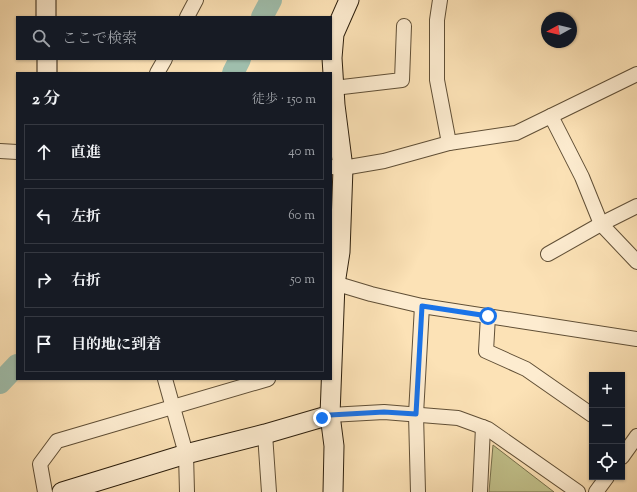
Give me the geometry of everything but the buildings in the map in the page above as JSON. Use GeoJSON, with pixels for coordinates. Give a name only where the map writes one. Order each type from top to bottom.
{"type":"FeatureCollection","features":[{"type":"Feature","properties":{"kind":"street"},"geometry":{"type":"LineString","coordinates":[[46,0],[46,16]]}},
{"type":"Feature","properties":{"kind":"street"},"geometry":{"type":"LineString","coordinates":[[188,16],[196,0]]}},
{"type":"Feature","properties":{"kind":"street"},"geometry":{"type":"LineString","coordinates":[[332,327],[333,283],[342,218],[337,168],[332,58],[334,34],[349,0]]}},
{"type":"Feature","properties":{"kind":"street"},"geometry":{"type":"LineString","coordinates":[[440,0],[437,20],[437,80],[449,143]]}},
{"type":"Feature","properties":{"kind":"street"},"geometry":{"type":"LineString","coordinates":[[334,88],[402,80],[404,26]]}},
{"type":"Feature","properties":{"kind":"street"},"geometry":{"type":"LineString","coordinates":[[47,60],[47,72]]}},
{"type":"Feature","properties":{"kind":"street"},"geometry":{"type":"LineString","coordinates":[[158,72],[164,60]]}},
{"type":"Feature","properties":{"kind":"street"},"geometry":{"type":"LineString","coordinates":[[337,168],[384,161],[449,143],[516,133],[637,74]]}},
{"type":"Feature","properties":{"kind":"street"},"geometry":{"type":"LineString","coordinates":[[552,116],[582,177],[601,224],[637,262]]}},
{"type":"Feature","properties":{"kind":"street"},"geometry":{"type":"LineString","coordinates":[[0,151],[16,152]]}},
{"type":"Feature","properties":{"kind":"street"},"geometry":{"type":"LineString","coordinates":[[548,254],[601,224],[637,206]]}},
{"type":"Feature","properties":{"kind":"street"},"geometry":{"type":"LineString","coordinates":[[333,283],[422,306],[637,339]]}},
{"type":"Feature","properties":{"kind":"street"},"geometry":{"type":"LineString","coordinates":[[418,492],[416,414],[422,306]]}},
{"type":"Feature","properties":{"kind":"street"},"geometry":{"type":"LineString","coordinates":[[488,316],[486,351],[526,369],[589,413]]}},
{"type":"Feature","properties":{"kind":"street"},"geometry":{"type":"LineString","coordinates":[[166,380],[186,454],[187,492]]}},
{"type":"Feature","properties":{"kind":"street"},"geometry":{"type":"LineString","coordinates":[[45,492],[40,464],[57,441],[174,408],[265,380]]}},
{"type":"Feature","properties":{"kind":"street"},"geometry":{"type":"LineString","coordinates":[[331,380],[330,415],[334,446],[333,492]]}},
{"type":"Feature","properties":{"kind":"street"},"geometry":{"type":"LineString","coordinates":[[62,492],[186,454],[265,434],[330,415],[384,412],[458,418],[483,427],[578,492]]}},
{"type":"Feature","properties":{"kind":"street"},"geometry":{"type":"LineString","coordinates":[[480,492],[483,427]]}},
{"type":"Feature","properties":{"kind":"street"},"geometry":{"type":"LineString","coordinates":[[265,434],[269,492]]}},
{"type":"Feature","properties":{"kind":"street"},"geometry":{"type":"LineString","coordinates":[[625,452],[632,441]]}},
{"type":"Feature","properties":{"kind":"street"},"geometry":{"type":"LineString","coordinates":[[596,492],[605,480]]}},
{"type":"Feature","properties":{"kind":"green space"},"geometry":{"type":"Polygon","coordinates":[[[493,445],[554,492],[489,492],[493,445]]]}},
{"type":"Feature","properties":{"kind":"waterway"},"geometry":{"type":"LineString","coordinates":[[263,16],[271,0]]}},
{"type":"Feature","properties":{"kind":"waterway"},"geometry":{"type":"LineString","coordinates":[[234,72],[240,60]]}},
{"type":"Feature","properties":{"kind":"waterway"},"geometry":{"type":"LineString","coordinates":[[0,383],[16,366]]}},
{"type":"Feature","properties":{"kind":"route"},"geometry":{"type":"LineString","coordinates":[[322,418],[330,415],[384,412],[416,414],[422,306],[488,316]]}}]}
